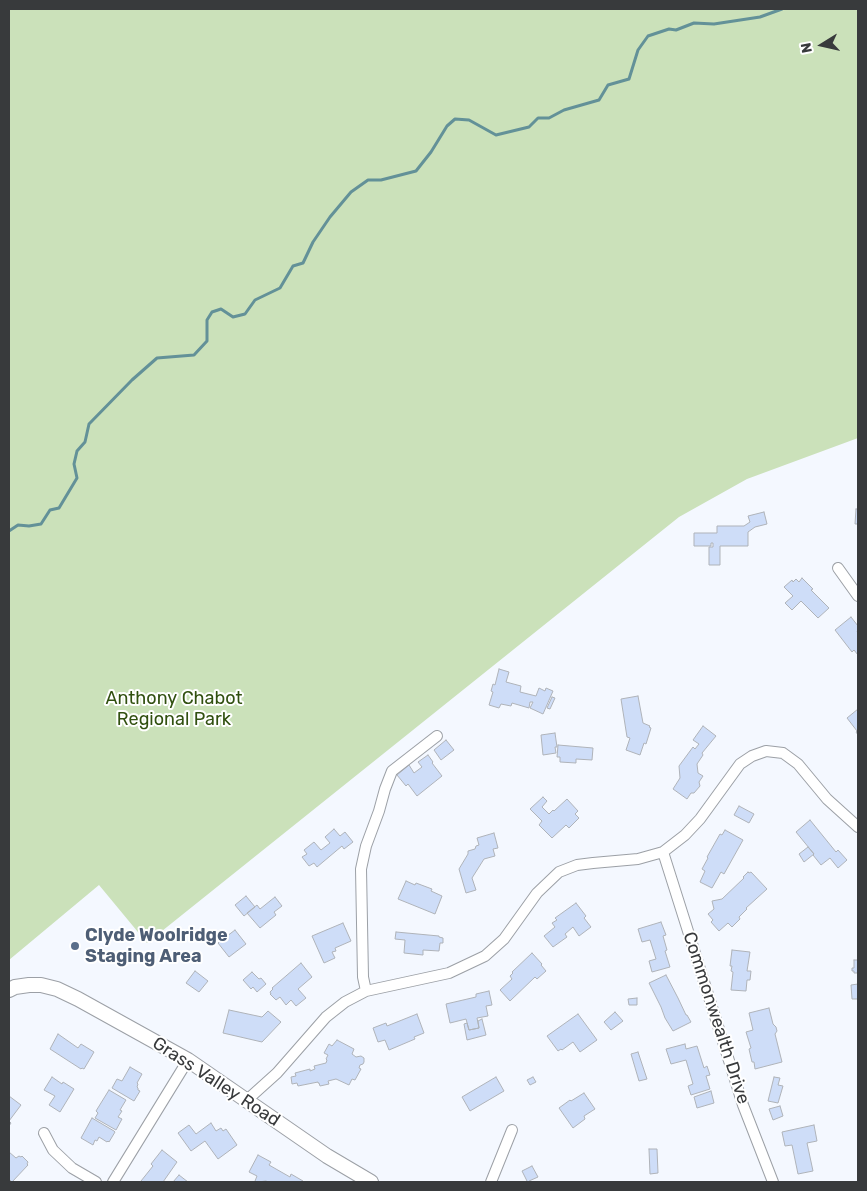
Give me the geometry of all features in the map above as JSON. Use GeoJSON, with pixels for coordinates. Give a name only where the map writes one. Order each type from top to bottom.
{"type":"FeatureCollection","features":[{"type":"Feature","properties":{"kind":"main road","name":"Grass Valley Road"},"geometry":{"type":"LineString","coordinates":[[9,990],[16,987],[41,985],[57,989],[78,999],[188,1060],[327,1156],[371,1182]]}},
{"type":"Feature","properties":{"kind":"street"},"geometry":{"type":"LineString","coordinates":[[838,568],[858,596]]}},
{"type":"Feature","properties":{"kind":"street"},"geometry":{"type":"LineString","coordinates":[[366,991],[363,977],[361,869],[366,846],[392,771],[437,736]]}},
{"type":"Feature","properties":{"kind":"street"},"geometry":{"type":"LineString","coordinates":[[247,1100],[277,1073],[326,1017],[345,1002],[366,991],[448,973],[484,956],[504,938],[537,893],[559,872],[593,862],[638,859],[663,852],[685,835],[740,764],[752,756],[766,751],[783,753],[798,764],[827,799],[858,827]]}},
{"type":"Feature","properties":{"kind":"street","name":"Commonwealth Drive"},"geometry":{"type":"LineString","coordinates":[[663,852],[743,1105],[773,1182]]}},
{"type":"Feature","properties":{"kind":"street"},"geometry":{"type":"LineString","coordinates":[[113,1182],[188,1060]]}},
{"type":"Feature","properties":{"kind":"street"},"geometry":{"type":"LineString","coordinates":[[492,1182],[512,1130]]}},
{"type":"Feature","properties":{"kind":"street"},"geometry":{"type":"LineString","coordinates":[[44,1133],[53,1150],[72,1168],[96,1182]]}},
{"type":"Feature","properties":{"kind":"green space","name":"Anthony Chabot Regional Park"},"geometry":{"type":"Polygon","coordinates":[[[9,9],[858,9],[858,438],[747,479],[679,517],[147,943],[99,885],[9,960],[9,9]]]}},
{"type":"Feature","properties":{"kind":"building"},"geometry":{"type":"Polygon","coordinates":[[[856,509],[858,509],[858,524],[855,524],[856,509]]]}},
{"type":"Feature","properties":{"kind":"building"},"geometry":{"type":"Polygon","coordinates":[[[764,512],[767,524],[755,527],[748,532],[748,546],[720,546],[720,565],[709,565],[709,547],[713,547],[713,543],[711,543],[711,546],[694,546],[694,533],[717,533],[717,526],[744,526],[750,522],[748,516],[764,512]]]}},
{"type":"Feature","properties":{"kind":"building"},"geometry":{"type":"Polygon","coordinates":[[[802,578],[829,608],[818,618],[801,601],[792,610],[785,603],[793,596],[784,587],[792,580],[793,582],[796,579],[799,582],[802,578]]]}},
{"type":"Feature","properties":{"kind":"building"},"geometry":{"type":"Polygon","coordinates":[[[851,617],[858,626],[858,655],[854,650],[852,652],[835,630],[851,617]]]}},
{"type":"Feature","properties":{"kind":"building"},"geometry":{"type":"Polygon","coordinates":[[[499,669],[509,672],[506,682],[521,686],[520,692],[536,696],[539,688],[545,691],[546,688],[553,691],[543,714],[530,708],[533,702],[530,702],[529,708],[512,703],[511,706],[501,704],[499,708],[489,705],[493,692],[491,691],[493,684],[495,685],[499,669]]]}},
{"type":"Feature","properties":{"kind":"building"},"geometry":{"type":"Polygon","coordinates":[[[638,696],[643,723],[651,728],[640,755],[626,750],[630,738],[627,737],[621,699],[638,696]]]}},
{"type":"Feature","properties":{"kind":"building"},"geometry":{"type":"Polygon","coordinates":[[[552,697],[555,698],[550,709],[547,708],[552,697]]]}},
{"type":"Feature","properties":{"kind":"building"},"geometry":{"type":"Polygon","coordinates":[[[858,709],[858,735],[847,718],[858,709]]]}},
{"type":"Feature","properties":{"kind":"building"},"geometry":{"type":"Polygon","coordinates":[[[703,726],[716,736],[702,753],[703,755],[697,764],[698,773],[703,776],[699,782],[700,786],[687,799],[673,789],[680,778],[679,766],[693,747],[695,749],[699,744],[693,740],[703,726]]]}},
{"type":"Feature","properties":{"kind":"building"},"geometry":{"type":"Polygon","coordinates":[[[555,733],[556,753],[543,755],[541,735],[555,733]]]}},
{"type":"Feature","properties":{"kind":"building"},"geometry":{"type":"Polygon","coordinates":[[[446,740],[454,750],[441,760],[434,750],[446,740]]]}},
{"type":"Feature","properties":{"kind":"building"},"geometry":{"type":"Polygon","coordinates":[[[558,745],[593,748],[592,760],[576,759],[576,763],[560,762],[560,757],[557,757],[558,745]]]}},
{"type":"Feature","properties":{"kind":"building"},"geometry":{"type":"Polygon","coordinates":[[[428,755],[442,776],[417,796],[408,784],[406,786],[397,775],[409,765],[414,773],[422,767],[418,762],[428,755]]]}},
{"type":"Feature","properties":{"kind":"building"},"geometry":{"type":"Polygon","coordinates":[[[543,797],[547,801],[542,807],[549,814],[567,799],[578,811],[575,814],[579,818],[569,828],[566,825],[552,838],[539,825],[542,821],[530,809],[543,797]]]}},
{"type":"Feature","properties":{"kind":"building"},"geometry":{"type":"Polygon","coordinates":[[[739,806],[754,814],[749,823],[734,815],[739,806]]]}},
{"type":"Feature","properties":{"kind":"building"},"geometry":{"type":"Polygon","coordinates":[[[810,820],[836,852],[838,850],[847,860],[838,868],[830,858],[821,865],[796,832],[810,820]]]}},
{"type":"Feature","properties":{"kind":"building"},"geometry":{"type":"Polygon","coordinates":[[[334,829],[340,836],[345,832],[353,842],[344,849],[342,846],[317,867],[314,863],[309,866],[302,857],[307,854],[304,850],[314,842],[321,850],[330,843],[325,837],[334,829]]]}},
{"type":"Feature","properties":{"kind":"building"},"geometry":{"type":"Polygon","coordinates":[[[725,830],[743,840],[724,874],[721,872],[712,888],[700,882],[705,871],[702,869],[720,834],[722,835],[725,830]]]}},
{"type":"Feature","properties":{"kind":"building"},"geometry":{"type":"Polygon","coordinates":[[[494,833],[498,848],[493,849],[495,856],[484,859],[472,878],[476,890],[466,893],[459,869],[468,851],[475,849],[479,845],[477,838],[494,833]]]}},
{"type":"Feature","properties":{"kind":"building"},"geometry":{"type":"Polygon","coordinates":[[[808,847],[814,854],[804,862],[799,854],[808,847]]]}},
{"type":"Feature","properties":{"kind":"building"},"geometry":{"type":"Polygon","coordinates":[[[748,872],[751,872],[767,889],[746,908],[739,917],[740,919],[732,927],[728,923],[719,931],[711,922],[713,920],[708,914],[714,909],[712,901],[722,899],[748,872]]]}},
{"type":"Feature","properties":{"kind":"building"},"geometry":{"type":"Polygon","coordinates":[[[406,881],[432,889],[431,891],[442,896],[435,914],[398,899],[406,881]]]}},
{"type":"Feature","properties":{"kind":"building"},"geometry":{"type":"Polygon","coordinates":[[[246,896],[255,907],[244,916],[235,905],[246,896]]]}},
{"type":"Feature","properties":{"kind":"building"},"geometry":{"type":"Polygon","coordinates":[[[275,897],[282,906],[274,912],[276,915],[260,928],[247,913],[257,905],[260,909],[275,897]]]}},
{"type":"Feature","properties":{"kind":"building"},"geometry":{"type":"Polygon","coordinates":[[[576,903],[586,916],[584,918],[591,927],[579,936],[573,927],[565,934],[567,937],[553,947],[544,936],[555,927],[552,923],[557,920],[555,918],[576,903]]]}},
{"type":"Feature","properties":{"kind":"building"},"geometry":{"type":"Polygon","coordinates":[[[661,922],[666,935],[663,936],[670,967],[652,972],[649,961],[656,959],[650,940],[642,942],[638,929],[661,922]]]}},
{"type":"Feature","properties":{"kind":"building"},"geometry":{"type":"Polygon","coordinates":[[[343,923],[351,941],[335,948],[336,951],[332,952],[335,958],[324,963],[312,936],[343,923]]]}},
{"type":"Feature","properties":{"kind":"building"},"geometry":{"type":"Polygon","coordinates":[[[235,930],[246,944],[229,957],[218,943],[235,930]]]}},
{"type":"Feature","properties":{"kind":"building"},"geometry":{"type":"Polygon","coordinates":[[[396,932],[439,936],[443,938],[443,943],[440,943],[439,951],[423,950],[423,955],[404,953],[405,940],[395,939],[396,932]]]}},
{"type":"Feature","properties":{"kind":"building"},"geometry":{"type":"Polygon","coordinates":[[[732,950],[750,952],[747,971],[751,971],[750,980],[747,980],[746,991],[731,990],[733,972],[731,971],[732,966],[730,966],[732,950]]]}},
{"type":"Feature","properties":{"kind":"building"},"geometry":{"type":"Polygon","coordinates":[[[532,953],[546,971],[537,979],[535,977],[510,1001],[500,990],[512,979],[510,976],[512,972],[532,953]]]}},
{"type":"Feature","properties":{"kind":"building"},"geometry":{"type":"Polygon","coordinates":[[[854,960],[858,960],[858,973],[852,971],[854,960]]]}},
{"type":"Feature","properties":{"kind":"building"},"geometry":{"type":"Polygon","coordinates":[[[301,963],[312,977],[298,989],[306,998],[296,1006],[291,1000],[286,1005],[280,997],[276,1000],[270,994],[272,988],[301,963]]]}},
{"type":"Feature","properties":{"kind":"building"},"geometry":{"type":"Polygon","coordinates":[[[195,971],[208,981],[199,992],[186,983],[195,971]]]}},
{"type":"Feature","properties":{"kind":"building"},"geometry":{"type":"Polygon","coordinates":[[[252,972],[266,984],[257,992],[253,987],[251,989],[243,980],[252,972]]]}},
{"type":"Feature","properties":{"kind":"building"},"geometry":{"type":"Polygon","coordinates":[[[666,975],[691,1022],[673,1031],[649,983],[666,975]]]}},
{"type":"Feature","properties":{"kind":"building"},"geometry":{"type":"Polygon","coordinates":[[[858,984],[858,999],[852,999],[851,985],[858,984]]]}},
{"type":"Feature","properties":{"kind":"building"},"geometry":{"type":"Polygon","coordinates":[[[489,991],[492,1005],[486,1006],[488,1016],[477,1018],[479,1028],[469,1030],[466,1019],[450,1023],[446,1004],[476,997],[476,994],[489,991]]]}},
{"type":"Feature","properties":{"kind":"building"},"geometry":{"type":"Polygon","coordinates":[[[637,998],[637,1005],[629,1005],[628,999],[637,998]]]}},
{"type":"Feature","properties":{"kind":"building"},"geometry":{"type":"Polygon","coordinates":[[[769,1008],[777,1031],[775,1034],[782,1062],[755,1069],[746,1032],[753,1030],[749,1013],[769,1008]]]}},
{"type":"Feature","properties":{"kind":"building"},"geometry":{"type":"Polygon","coordinates":[[[229,1010],[262,1017],[268,1011],[281,1022],[262,1042],[223,1033],[229,1010]]]}},
{"type":"Feature","properties":{"kind":"building"},"geometry":{"type":"Polygon","coordinates":[[[615,1012],[623,1021],[611,1030],[604,1022],[615,1012]]]}},
{"type":"Feature","properties":{"kind":"building"},"geometry":{"type":"Polygon","coordinates":[[[417,1014],[424,1033],[389,1050],[385,1040],[378,1042],[373,1028],[386,1023],[387,1026],[417,1014]]]}},
{"type":"Feature","properties":{"kind":"building"},"geometry":{"type":"Polygon","coordinates":[[[578,1014],[597,1040],[580,1052],[573,1042],[558,1051],[547,1036],[578,1014]]]}},
{"type":"Feature","properties":{"kind":"building"},"geometry":{"type":"Polygon","coordinates":[[[482,1019],[486,1035],[467,1040],[464,1024],[467,1023],[469,1030],[479,1028],[478,1021],[482,1019]]]}},
{"type":"Feature","properties":{"kind":"building"},"geometry":{"type":"Polygon","coordinates":[[[58,1034],[78,1048],[81,1044],[94,1052],[84,1069],[81,1069],[50,1049],[58,1034]]]}},
{"type":"Feature","properties":{"kind":"building"},"geometry":{"type":"Polygon","coordinates":[[[337,1040],[354,1049],[352,1054],[356,1057],[361,1056],[364,1058],[364,1062],[360,1065],[359,1068],[361,1069],[355,1080],[352,1079],[349,1085],[336,1079],[328,1081],[329,1084],[320,1086],[318,1082],[298,1086],[297,1083],[292,1084],[291,1077],[296,1076],[295,1073],[310,1069],[310,1071],[315,1069],[314,1066],[326,1063],[328,1055],[324,1053],[329,1044],[332,1046],[337,1040]]]}},
{"type":"Feature","properties":{"kind":"building"},"geometry":{"type":"Polygon","coordinates":[[[685,1044],[686,1049],[697,1046],[704,1068],[707,1066],[710,1075],[706,1076],[710,1089],[691,1095],[688,1086],[693,1084],[686,1060],[671,1064],[666,1049],[685,1044]]]}},
{"type":"Feature","properties":{"kind":"building"},"geometry":{"type":"Polygon","coordinates":[[[638,1052],[647,1079],[639,1081],[631,1054],[638,1052]]]}},
{"type":"Feature","properties":{"kind":"building"},"geometry":{"type":"Polygon","coordinates":[[[130,1067],[142,1074],[137,1083],[138,1090],[140,1091],[134,1101],[112,1088],[117,1079],[122,1081],[130,1067]]]}},
{"type":"Feature","properties":{"kind":"building"},"geometry":{"type":"Polygon","coordinates":[[[52,1077],[74,1089],[60,1112],[49,1105],[55,1096],[44,1090],[52,1077]]]}},
{"type":"Feature","properties":{"kind":"building"},"geometry":{"type":"Polygon","coordinates":[[[496,1077],[504,1091],[470,1111],[462,1097],[496,1077]]]}},
{"type":"Feature","properties":{"kind":"building"},"geometry":{"type":"Polygon","coordinates":[[[533,1077],[536,1082],[530,1085],[527,1080],[533,1077]]]}},
{"type":"Feature","properties":{"kind":"building"},"geometry":{"type":"Polygon","coordinates":[[[774,1077],[780,1078],[778,1085],[783,1086],[778,1103],[768,1101],[774,1077]]]}},
{"type":"Feature","properties":{"kind":"building"},"geometry":{"type":"Polygon","coordinates":[[[109,1090],[126,1100],[120,1110],[122,1111],[118,1117],[122,1119],[116,1130],[95,1118],[98,1113],[96,1111],[109,1090]]]}},
{"type":"Feature","properties":{"kind":"building"},"geometry":{"type":"Polygon","coordinates":[[[711,1091],[714,1103],[697,1108],[694,1097],[711,1091]]]}},
{"type":"Feature","properties":{"kind":"building"},"geometry":{"type":"Polygon","coordinates":[[[584,1093],[595,1109],[584,1116],[585,1119],[573,1128],[559,1108],[584,1093]]]}},
{"type":"Feature","properties":{"kind":"building"},"geometry":{"type":"Polygon","coordinates":[[[9,1096],[21,1105],[9,1121],[9,1096]]]}},
{"type":"Feature","properties":{"kind":"building"},"geometry":{"type":"Polygon","coordinates":[[[780,1106],[783,1116],[773,1120],[769,1109],[780,1106]]]}},
{"type":"Feature","properties":{"kind":"building"},"geometry":{"type":"Polygon","coordinates":[[[92,1118],[115,1132],[109,1142],[99,1137],[93,1145],[81,1138],[92,1118]]]}},
{"type":"Feature","properties":{"kind":"building"},"geometry":{"type":"Polygon","coordinates":[[[211,1123],[216,1131],[221,1128],[223,1131],[226,1129],[237,1145],[218,1159],[205,1141],[191,1151],[178,1133],[189,1125],[196,1134],[211,1123]]]}},
{"type":"Feature","properties":{"kind":"building"},"geometry":{"type":"Polygon","coordinates":[[[814,1125],[817,1141],[807,1143],[813,1171],[798,1174],[792,1145],[785,1146],[782,1132],[814,1125]]]}},
{"type":"Feature","properties":{"kind":"building"},"geometry":{"type":"Polygon","coordinates":[[[649,1149],[657,1149],[658,1173],[650,1174],[649,1149]]]}},
{"type":"Feature","properties":{"kind":"building"},"geometry":{"type":"Polygon","coordinates":[[[162,1150],[177,1162],[163,1182],[142,1182],[153,1166],[151,1164],[162,1150]]]}},
{"type":"Feature","properties":{"kind":"building"},"geometry":{"type":"Polygon","coordinates":[[[9,1152],[16,1158],[22,1156],[28,1162],[28,1165],[12,1182],[9,1179],[9,1152]]]}},
{"type":"Feature","properties":{"kind":"building"},"geometry":{"type":"Polygon","coordinates":[[[258,1155],[271,1162],[269,1165],[290,1177],[291,1174],[303,1181],[255,1181],[257,1176],[249,1172],[258,1155]]]}},
{"type":"Feature","properties":{"kind":"building"},"geometry":{"type":"Polygon","coordinates":[[[532,1166],[538,1177],[529,1182],[524,1182],[527,1181],[522,1171],[532,1166]]]}},
{"type":"Feature","properties":{"kind":"building"},"geometry":{"type":"Polygon","coordinates":[[[179,1175],[188,1182],[173,1182],[179,1175]]]}},
{"type":"Feature","properties":{"kind":"waterway"},"geometry":{"type":"LineString","coordinates":[[9,531],[18,525],[41,524],[50,510],[59,508],[77,478],[74,464],[77,451],[85,442],[89,424],[132,380],[157,358],[194,355],[207,341],[207,320],[212,312],[221,309],[233,317],[245,314],[255,300],[280,288],[293,266],[303,263],[313,242],[330,217],[351,192],[368,180],[381,180],[416,171],[431,152],[447,126],[455,119],[469,120],[496,135],[529,127],[538,118],[549,118],[564,110],[599,100],[608,85],[629,79],[638,50],[648,36],[669,29],[676,30],[694,23],[714,24],[760,17],[782,9]]}},
{"type":"Feature","properties":{"kind":"place","name":"Clyde Woolridge Staging Area"},"geometry":{"type":"Point","coordinates":[75,946]}}]}
